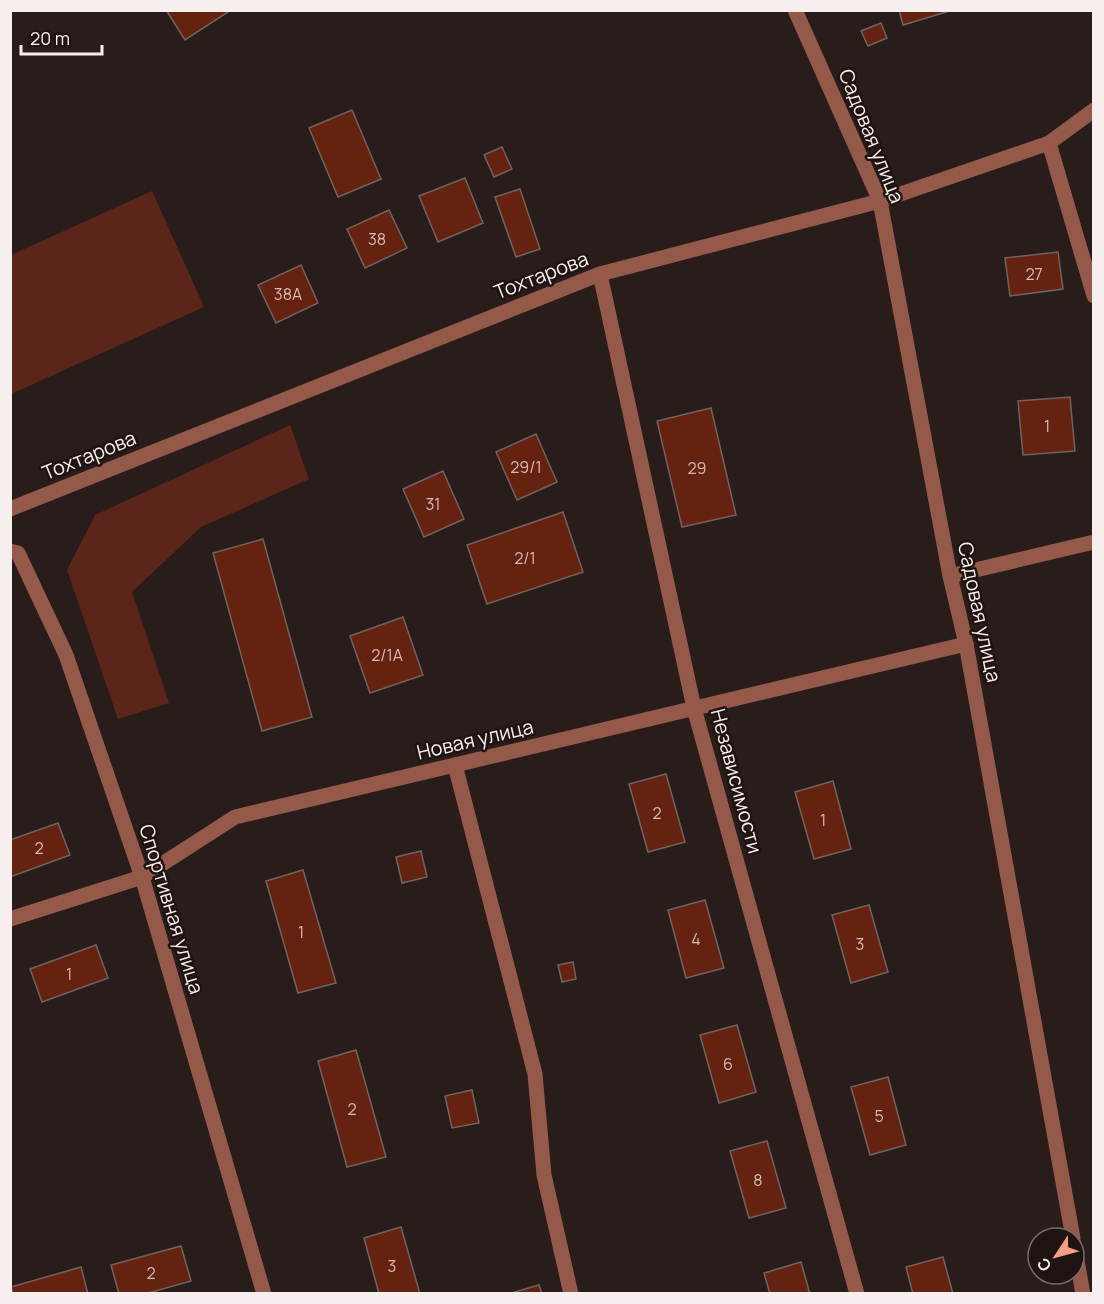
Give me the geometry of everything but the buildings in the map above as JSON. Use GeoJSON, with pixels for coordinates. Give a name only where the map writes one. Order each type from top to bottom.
{"type":"FeatureCollection","features":[{"type":"Feature","properties":{"kind":"street","name":"Садовая улица"},"geometry":{"type":"LineString","coordinates":[[795,10],[880,201],[950,576],[966,644],[1071,1226]]}},
{"type":"Feature","properties":{"kind":"street","name":"Тохтарова"},"geometry":{"type":"LineString","coordinates":[[10,509],[600,274],[880,201],[1049,143],[1094,110]]}},
{"type":"Feature","properties":{"kind":"street"},"geometry":{"type":"LineString","coordinates":[[1049,143],[1094,296]]}},
{"type":"Feature","properties":{"kind":"street","name":"Независимости"},"geometry":{"type":"LineString","coordinates":[[600,274],[694,708],[857,1293]]}},
{"type":"Feature","properties":{"kind":"street"},"geometry":{"type":"LineString","coordinates":[[950,576],[1094,542]]}},
{"type":"Feature","properties":{"kind":"street","name":"Спортивная улица"},"geometry":{"type":"LineString","coordinates":[[10,551],[18,553],[66,655],[142,878],[264,1293]]}},
{"type":"Feature","properties":{"kind":"street","name":"Новая улица"},"geometry":{"type":"LineString","coordinates":[[10,919],[142,878],[235,817],[966,644]]}},
{"type":"Feature","properties":{"kind":"street"},"geometry":{"type":"LineString","coordinates":[[455,765],[535,1074],[543,1175],[572,1293]]}},
{"type":"Feature","properties":{"kind":"shaded area"},"geometry":{"type":"Polygon","coordinates":[[[152,191],[204,307],[11,394],[11,255],[152,191]]]}},
{"type":"Feature","properties":{"kind":"shaded area"},"geometry":{"type":"Polygon","coordinates":[[[290,425],[309,479],[201,527],[132,592],[169,703],[118,719],[67,570],[95,515],[290,425]]]}}]}
